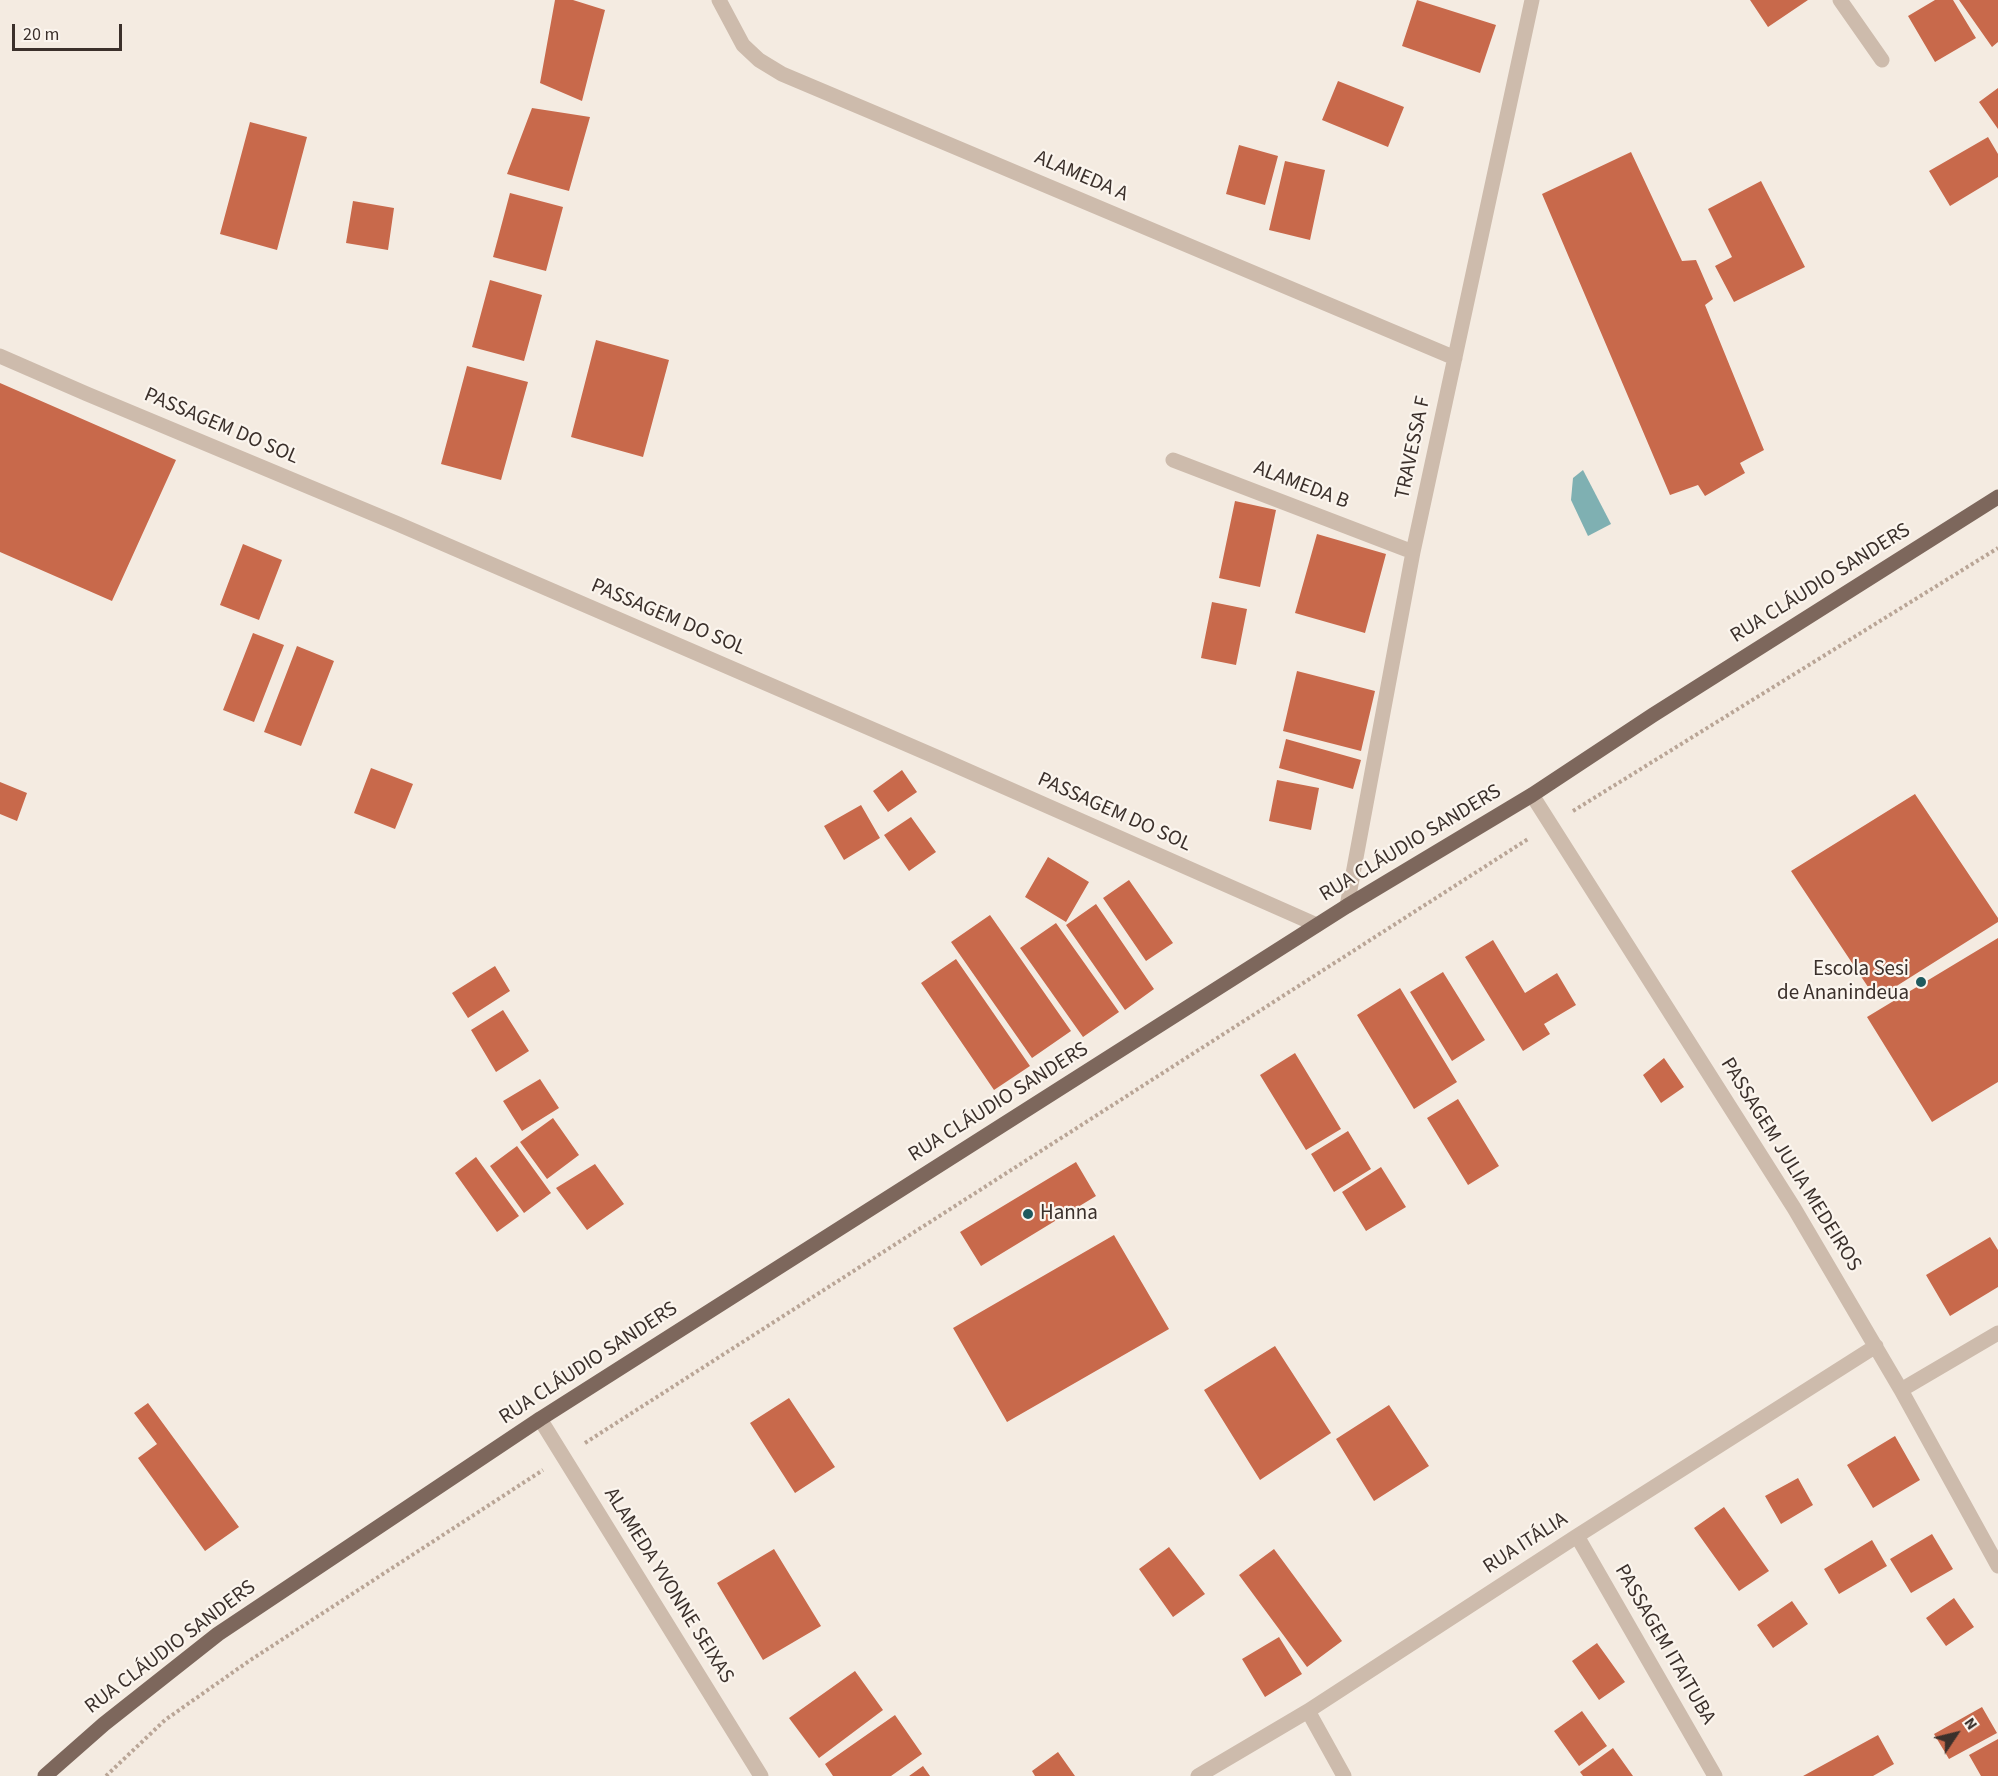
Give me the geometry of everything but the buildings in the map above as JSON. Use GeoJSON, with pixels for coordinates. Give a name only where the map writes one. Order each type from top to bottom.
{"type":"FeatureCollection","features":[{"type":"Feature","properties":{"kind":"main road","name":"RUA CLÁUDIO SANDERS"},"geometry":{"type":"LineString","coordinates":[[45,1776],[104,1724],[218,1634],[540,1419],[1347,906],[1532,795],[1653,715],[1998,497]]}},
{"type":"Feature","properties":{"kind":"street","name":"ALAMEDA A"},"geometry":{"type":"LineString","coordinates":[[719,0],[743,45],[759,60],[782,74],[1455,358]]}},
{"type":"Feature","properties":{"kind":"street","name":"TRAVESSA F"},"geometry":{"type":"LineString","coordinates":[[1347,906],[1413,552],[1532,0]]}},
{"type":"Feature","properties":{"kind":"street"},"geometry":{"type":"LineString","coordinates":[[1840,0],[1882,60]]}},
{"type":"Feature","properties":{"kind":"street","name":"PASSAGEM DO SOL"},"geometry":{"type":"LineString","coordinates":[[0,356],[398,524],[941,759],[1317,926]]}},
{"type":"Feature","properties":{"kind":"street","name":"ALAMEDA B"},"geometry":{"type":"LineString","coordinates":[[1173,459],[1413,552]]}},
{"type":"Feature","properties":{"kind":"street","name":"PASSAGEM JULIA MEDEIROS"},"geometry":{"type":"LineString","coordinates":[[1532,795],[1794,1208],[1876,1346],[1998,1566]]}},
{"type":"Feature","properties":{"kind":"street"},"geometry":{"type":"LineString","coordinates":[[1901,1390],[1998,1333]]}},
{"type":"Feature","properties":{"kind":"street","name":"RUA ITÁLIA"},"geometry":{"type":"LineString","coordinates":[[1198,1776],[1308,1711],[1876,1346]]}},
{"type":"Feature","properties":{"kind":"street","name":"ALAMEDA YVONNE SEIXAS"},"geometry":{"type":"LineString","coordinates":[[540,1419],[761,1776]]}},
{"type":"Feature","properties":{"kind":"street","name":"PASSAGEM ITAITUBA"},"geometry":{"type":"LineString","coordinates":[[1577,1536],[1715,1776]]}},
{"type":"Feature","properties":{"kind":"street"},"geometry":{"type":"LineString","coordinates":[[1308,1711],[1344,1776]]}},
{"type":"Feature","properties":{"kind":"path"},"geometry":{"type":"LineString","coordinates":[[106,1776],[165,1720],[240,1667],[1551,825],[1998,548]]}},
{"type":"Feature","properties":{"kind":"water"},"geometry":{"type":"Polygon","coordinates":[[[1583,470],[1611,524],[1588,536],[1571,500],[1573,478],[1583,470]]]}},
{"type":"Feature","properties":{"kind":"place","name":"Escola Sesi de Ananindeua"},"geometry":{"type":"Point","coordinates":[1921,982]}},
{"type":"Feature","properties":{"kind":"place","name":"Hanna"},"geometry":{"type":"Point","coordinates":[1028,1214]}}]}
